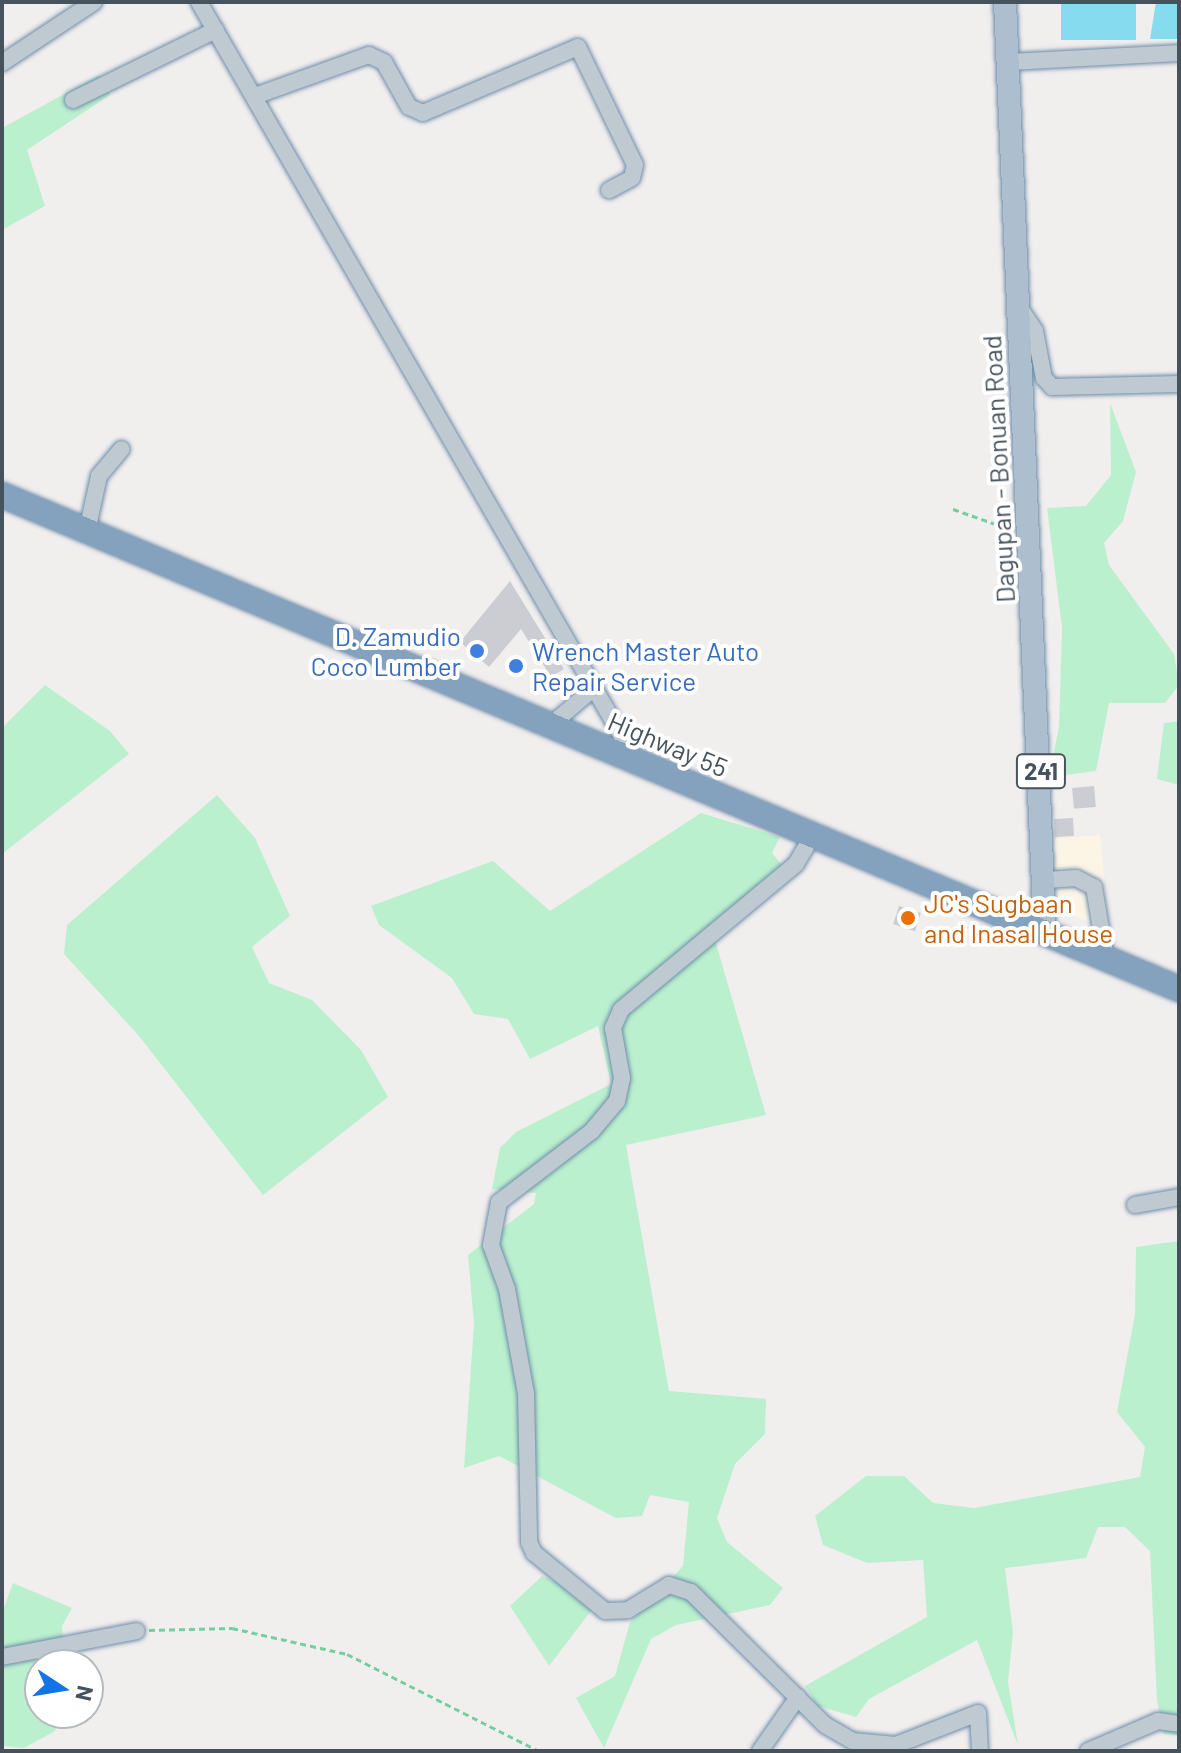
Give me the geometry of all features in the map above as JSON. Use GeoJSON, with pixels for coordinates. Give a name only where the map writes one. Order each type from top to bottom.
{"type":"FeatureCollection","features":[{"type":"Feature","properties":{"kind":"highway","name":"Highway 55"},"geometry":{"type":"LineString","coordinates":[[2,495],[635,759],[804,851],[1045,933],[1179,989]]}},
{"type":"Feature","properties":{"kind":"main road","name":"Dagupan - Bonuan Road"},"geometry":{"type":"LineString","coordinates":[[1005,2],[1047,880],[1045,933]]}},
{"type":"Feature","properties":{"kind":"street"},"geometry":{"type":"LineString","coordinates":[[2,63],[94,2]]}},
{"type":"Feature","properties":{"kind":"street"},"geometry":{"type":"LineString","coordinates":[[199,2],[635,759]]}},
{"type":"Feature","properties":{"kind":"street"},"geometry":{"type":"LineString","coordinates":[[73,100],[216,30]]}},
{"type":"Feature","properties":{"kind":"street"},"geometry":{"type":"LineString","coordinates":[[255,96],[369,55],[384,62],[409,107],[423,113],[559,50],[578,47],[635,165],[632,178],[609,190]]}},
{"type":"Feature","properties":{"kind":"street"},"geometry":{"type":"LineString","coordinates":[[1008,62],[1179,53]]}},
{"type":"Feature","properties":{"kind":"street"},"geometry":{"type":"LineString","coordinates":[[1019,307],[1035,331],[1044,378],[1052,387],[1179,384]]}},
{"type":"Feature","properties":{"kind":"street"},"geometry":{"type":"LineString","coordinates":[[87,531],[99,476],[122,449]]}},
{"type":"Feature","properties":{"kind":"street"},"geometry":{"type":"LineString","coordinates":[[552,724],[594,688]]}},
{"type":"Feature","properties":{"kind":"street"},"geometry":{"type":"LineString","coordinates":[[804,851],[621,1010],[613,1028],[622,1078],[617,1101],[592,1131],[508,1189],[499,1202],[491,1245],[507,1289],[526,1394],[534,1553],[605,1611],[628,1610],[678,1585],[825,1725],[871,1747],[896,1745],[978,1713],[980,1751]]}},
{"type":"Feature","properties":{"kind":"street"},"geometry":{"type":"LineString","coordinates":[[1047,880],[1076,878],[1094,887],[1106,959]]}},
{"type":"Feature","properties":{"kind":"street"},"geometry":{"type":"LineString","coordinates":[[1135,1205],[1179,1197]]}},
{"type":"Feature","properties":{"kind":"street"},"geometry":{"type":"LineString","coordinates":[[2,1657],[137,1631]]}},
{"type":"Feature","properties":{"kind":"street"},"geometry":{"type":"LineString","coordinates":[[760,1751],[798,1697]]}},
{"type":"Feature","properties":{"kind":"street"},"geometry":{"type":"LineString","coordinates":[[1088,1751],[1142,1726],[1179,1724]]}},
{"type":"Feature","properties":{"kind":"path"},"geometry":{"type":"LineString","coordinates":[[953,509],[1029,542]]}},
{"type":"Feature","properties":{"kind":"path"},"geometry":{"type":"LineString","coordinates":[[137,1631],[232,1628],[347,1654],[539,1751]]}},
{"type":"Feature","properties":{"kind":"shaded area"},"geometry":{"type":"Polygon","coordinates":[[[1100,835],[1109,931],[1059,909],[1053,839],[1100,835]]]}},
{"type":"Feature","properties":{"kind":"green space"},"geometry":{"type":"Polygon","coordinates":[[[99,75],[110,95],[27,150],[45,206],[2,230],[2,128],[99,75]]]}},
{"type":"Feature","properties":{"kind":"green space"},"geometry":{"type":"Polygon","coordinates":[[[1110,403],[1136,472],[1123,521],[1104,543],[1109,565],[1174,654],[1179,685],[1165,703],[1109,703],[1096,771],[1049,777],[1059,727],[1062,628],[1047,508],[1086,506],[1111,475],[1110,403]]]}},
{"type":"Feature","properties":{"kind":"green space"},"geometry":{"type":"Polygon","coordinates":[[[45,685],[110,731],[129,754],[2,854],[2,728],[45,685]]]}},
{"type":"Feature","properties":{"kind":"green space"},"geometry":{"type":"Polygon","coordinates":[[[1179,721],[1179,785],[1157,779],[1164,723],[1179,721]]]}},
{"type":"Feature","properties":{"kind":"green space"},"geometry":{"type":"Polygon","coordinates":[[[217,795],[255,838],[290,916],[252,947],[269,983],[312,1000],[361,1050],[388,1097],[263,1195],[139,1036],[64,954],[67,925],[217,795]]]}},
{"type":"Feature","properties":{"kind":"green space"},"geometry":{"type":"Polygon","coordinates":[[[701,813],[780,837],[772,853],[792,877],[715,940],[766,1115],[626,1145],[669,1391],[766,1399],[765,1434],[735,1464],[717,1518],[727,1542],[783,1588],[770,1605],[676,1625],[651,1639],[604,1748],[576,1698],[615,1676],[630,1622],[683,1566],[689,1502],[650,1495],[642,1516],[616,1518],[499,1456],[464,1468],[474,1324],[468,1255],[534,1204],[536,1193],[492,1189],[500,1148],[516,1132],[611,1084],[598,1026],[530,1059],[508,1019],[474,1014],[452,978],[379,925],[371,906],[493,861],[550,911],[701,813]]]}},
{"type":"Feature","properties":{"kind":"green space"},"geometry":{"type":"Polygon","coordinates":[[[1179,1241],[1179,1735],[1164,1734],[1157,1701],[1150,1551],[1125,1527],[1098,1527],[1086,1558],[1005,1568],[1013,1632],[1008,1682],[1018,1745],[977,1640],[869,1699],[856,1717],[818,1706],[805,1686],[927,1617],[923,1560],[867,1563],[823,1545],[815,1516],[866,1476],[904,1476],[933,1503],[974,1508],[1140,1477],[1145,1447],[1117,1412],[1135,1314],[1136,1247],[1179,1241]]]}},
{"type":"Feature","properties":{"kind":"green space"},"geometry":{"type":"Polygon","coordinates":[[[542,1576],[600,1599],[549,1666],[510,1606],[542,1576]]]}},
{"type":"Feature","properties":{"kind":"green space"},"geometry":{"type":"Polygon","coordinates":[[[13,1583],[72,1608],[62,1626],[64,1649],[24,1649],[24,1729],[55,1729],[24,1748],[2,1746],[2,1613],[13,1583]]]}},
{"type":"Feature","properties":{"kind":"water"},"geometry":{"type":"Polygon","coordinates":[[[1061,2],[1136,2],[1136,40],[1061,40],[1061,2]]]}},
{"type":"Feature","properties":{"kind":"water"},"geometry":{"type":"Polygon","coordinates":[[[1156,2],[1179,4],[1179,39],[1150,39],[1156,2]]]}},
{"type":"Feature","properties":{"kind":"building"},"geometry":{"type":"Polygon","coordinates":[[[510,581],[564,669],[551,677],[521,629],[489,667],[460,642],[510,581]]]}},
{"type":"Feature","properties":{"kind":"building"},"geometry":{"type":"Polygon","coordinates":[[[1094,786],[1096,807],[1074,809],[1072,788],[1094,786]]]}},
{"type":"Feature","properties":{"kind":"building"},"geometry":{"type":"Polygon","coordinates":[[[1073,818],[1074,836],[1055,837],[1054,819],[1073,818]]]}},
{"type":"Feature","properties":{"kind":"building"},"geometry":{"type":"Polygon","coordinates":[[[899,906],[921,913],[915,931],[893,924],[899,906]]]}},
{"type":"Feature","properties":{"kind":"place","name":"D. Zamudio Coco Lumber"},"geometry":{"type":"Point","coordinates":[477,651]}},
{"type":"Feature","properties":{"kind":"place","name":"Wrench Master Auto Repair Service"},"geometry":{"type":"Point","coordinates":[516,666]}},
{"type":"Feature","properties":{"kind":"place","name":"JC's Sugbaan and Inasal House"},"geometry":{"type":"Point","coordinates":[908,918]}}]}
